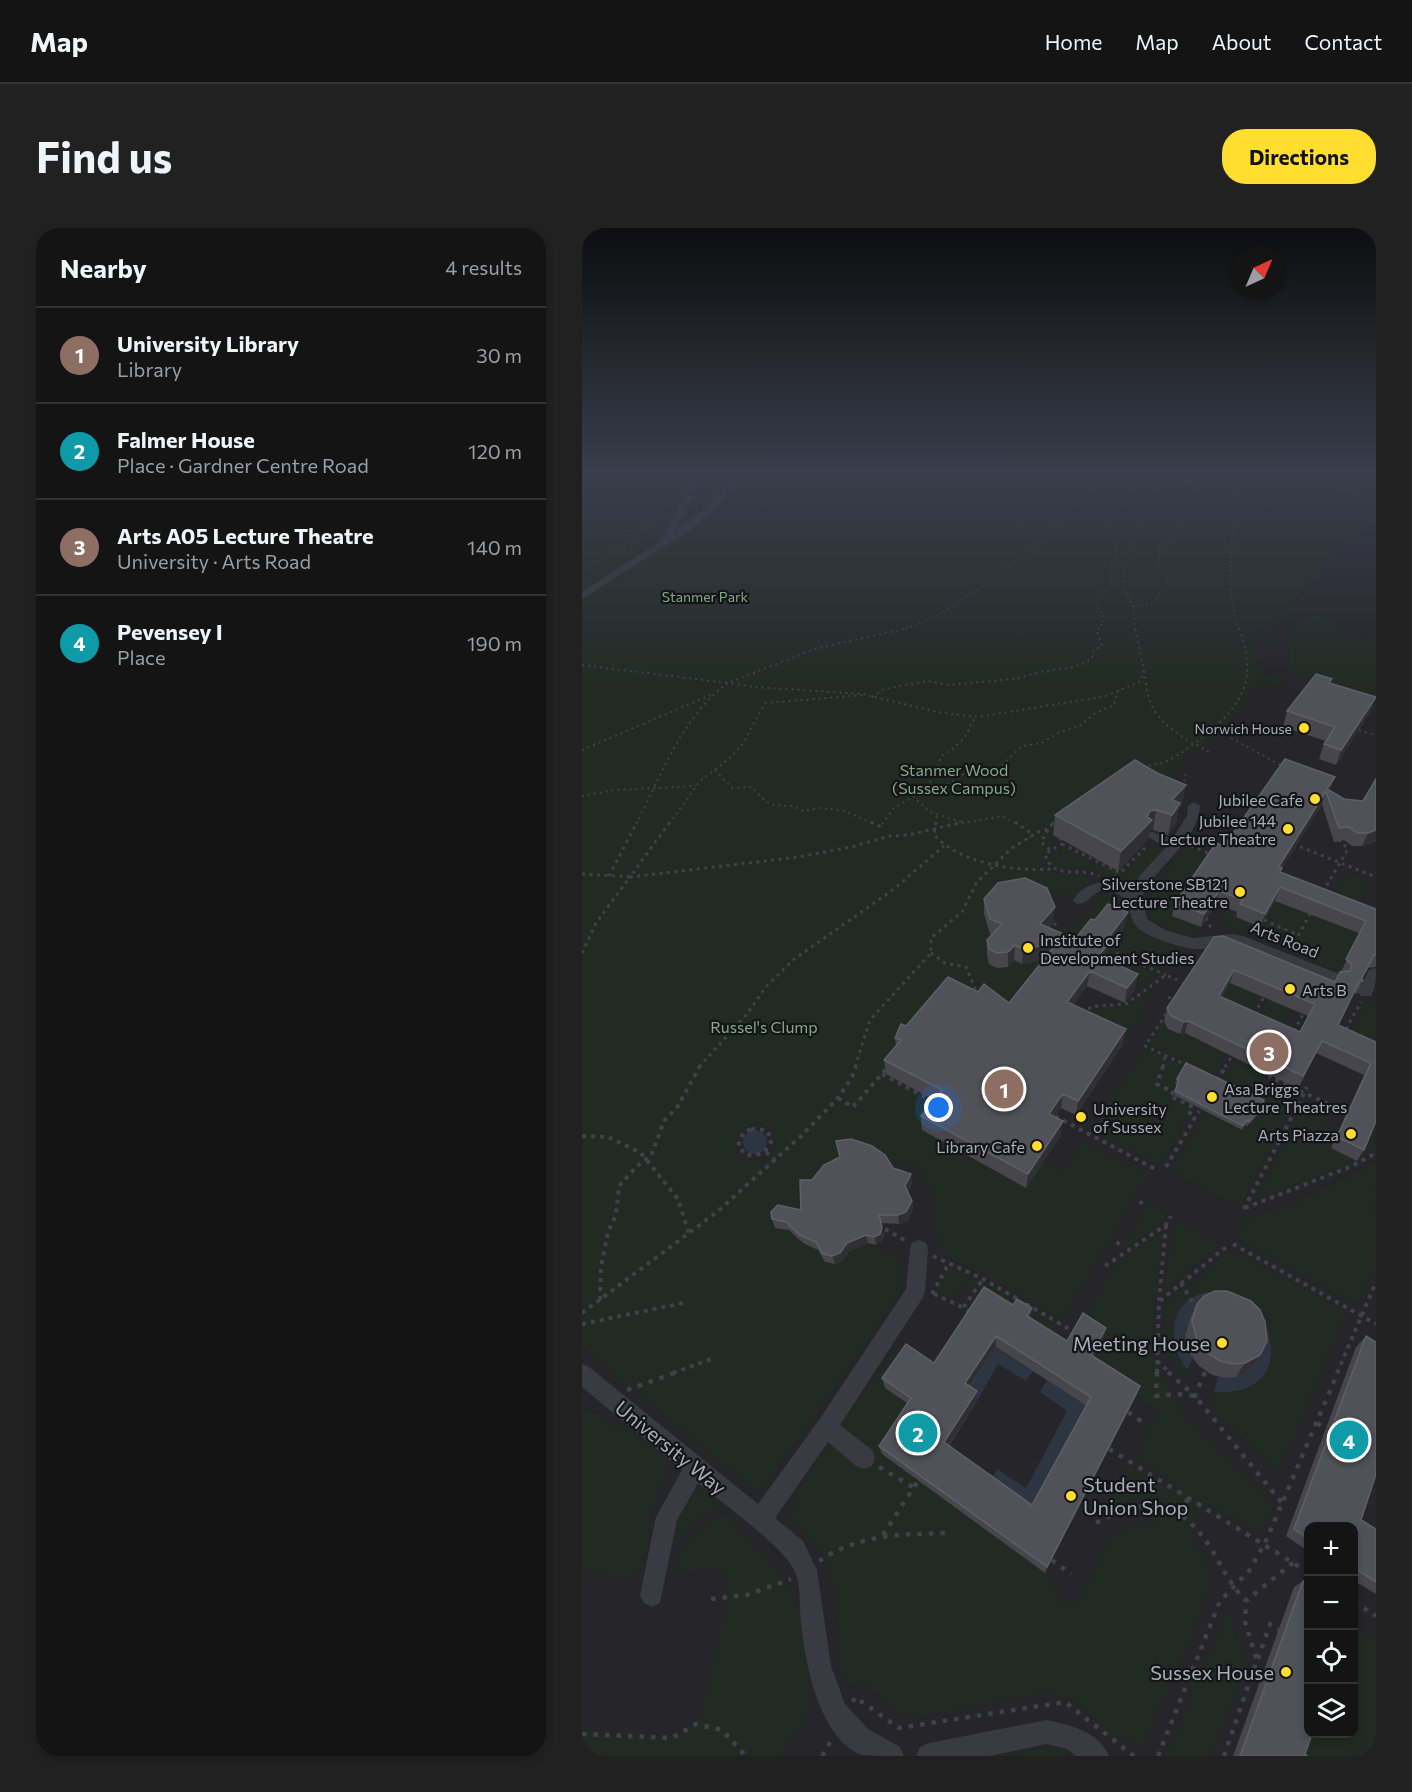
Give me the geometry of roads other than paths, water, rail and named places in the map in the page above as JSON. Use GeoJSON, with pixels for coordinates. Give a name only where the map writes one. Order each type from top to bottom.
{"type":"FeatureCollection","features":[{"type":"Feature","properties":{"kind":"street"},"geometry":{"type":"LineString","coordinates":[[582,597],[659,545]]}},
{"type":"Feature","properties":{"kind":"street"},"geometry":{"type":"LineString","coordinates":[[1080,900],[1096,885],[1106,884],[1135,898],[1138,890],[1178,840],[1195,810],[1194,806]]}},
{"type":"Feature","properties":{"kind":"street"},"geometry":{"type":"LineString","coordinates":[[1154,836],[1178,840]]}},
{"type":"Feature","properties":{"kind":"street","name":"Arts Road"},"geometry":{"type":"LineString","coordinates":[[1135,898],[1144,925],[1185,942],[1198,944],[1239,940],[1337,980]]}},
{"type":"Feature","properties":{"kind":"street"},"geometry":{"type":"LineString","coordinates":[[1365,996],[1374,974]]}},
{"type":"Feature","properties":{"kind":"street"},"geometry":{"type":"LineString","coordinates":[[760,1520],[925,1293],[918,1249]]}},
{"type":"Feature","properties":{"kind":"street","name":"University Way"},"geometry":{"type":"LineString","coordinates":[[582,1374],[795,1549],[806,1570],[825,1693],[842,1722],[854,1734],[871,1747],[891,1756]]}},
{"type":"Feature","properties":{"kind":"street"},"geometry":{"type":"LineString","coordinates":[[826,1427],[864,1458]]}},
{"type":"Feature","properties":{"kind":"street"},"geometry":{"type":"LineString","coordinates":[[652,1595],[667,1517],[695,1467]]}},
{"type":"Feature","properties":{"kind":"street"},"geometry":{"type":"LineString","coordinates":[[929,1756],[1046,1732],[1073,1738],[1096,1756]]}},
{"type":"Feature","properties":{"kind":"water"},"geometry":{"type":"Polygon","coordinates":[[[755,1130],[764,1133],[767,1142],[764,1151],[755,1154],[746,1151],[743,1142],[746,1133],[755,1130]]]}},
{"type":"Feature","properties":{"kind":"water"},"geometry":{"type":"Polygon","coordinates":[[[1218,1292],[1260,1321],[1266,1327],[1270,1339],[1270,1359],[1262,1378],[1255,1384],[1236,1391],[1214,1392],[1218,1377],[1225,1378],[1242,1374],[1251,1367],[1257,1356],[1193,1315],[1186,1331],[1186,1342],[1193,1359],[1187,1370],[1175,1344],[1176,1319],[1181,1308],[1190,1299],[1202,1294],[1218,1292]]]}},
{"type":"Feature","properties":{"kind":"water"},"geometry":{"type":"Polygon","coordinates":[[[995,1347],[1033,1371],[1026,1381],[998,1364],[977,1401],[965,1393],[995,1347]]]}},
{"type":"Feature","properties":{"kind":"water"},"geometry":{"type":"Polygon","coordinates":[[[1047,1380],[1089,1407],[1031,1513],[990,1482],[997,1469],[1026,1488],[1067,1411],[1040,1392],[1047,1380]]]}},
{"type":"Feature","properties":{"kind":"place","name":"Norwich House"},"geometry":{"type":"Point","coordinates":[1304,728]}},
{"type":"Feature","properties":{"kind":"place","name":"Jubilee Cafe"},"geometry":{"type":"Point","coordinates":[1315,799]}},
{"type":"Feature","properties":{"kind":"place","name":"Jubilee 144 Lecture Theatre"},"geometry":{"type":"Point","coordinates":[1288,829]}},
{"type":"Feature","properties":{"kind":"place","name":"Silverstone SB121 Lecture Theatre"},"geometry":{"type":"Point","coordinates":[1240,892]}},
{"type":"Feature","properties":{"kind":"place","name":"Institute of Development Studies"},"geometry":{"type":"Point","coordinates":[1028,948]}},
{"type":"Feature","properties":{"kind":"place","name":"Arts B"},"geometry":{"type":"Point","coordinates":[1290,989]}},
{"type":"Feature","properties":{"kind":"place","name":"Arts A05 Lecture Theatre"},"geometry":{"type":"Point","coordinates":[1269,1052]}},
{"type":"Feature","properties":{"kind":"place","name":"University Library"},"geometry":{"type":"Point","coordinates":[1004,1089]}},
{"type":"Feature","properties":{"kind":"place","name":"Asa Briggs Lecture Theatres"},"geometry":{"type":"Point","coordinates":[1212,1097]}},
{"type":"Feature","properties":{"kind":"place","name":"University of Sussex"},"geometry":{"type":"Point","coordinates":[1081,1117]}},
{"type":"Feature","properties":{"kind":"place","name":"Arts Piazza"},"geometry":{"type":"Point","coordinates":[1351,1134]}},
{"type":"Feature","properties":{"kind":"place","name":"Library Cafe"},"geometry":{"type":"Point","coordinates":[1037,1146]}},
{"type":"Feature","properties":{"kind":"place","name":"Meeting House"},"geometry":{"type":"Point","coordinates":[1222,1343]}},
{"type":"Feature","properties":{"kind":"place","name":"Falmer House"},"geometry":{"type":"Point","coordinates":[918,1433]}},
{"type":"Feature","properties":{"kind":"place","name":"Pevensey I"},"geometry":{"type":"Point","coordinates":[1349,1440]}},
{"type":"Feature","properties":{"kind":"place","name":"Student Union Shop"},"geometry":{"type":"Point","coordinates":[1071,1496]}},
{"type":"Feature","properties":{"kind":"place","name":"Sussex House"},"geometry":{"type":"Point","coordinates":[1286,1672]}},
{"type":"Feature","properties":{"kind":"park label","name":"Stanmer Park"},"geometry":{"type":"Point","coordinates":[705,596]}},
{"type":"Feature","properties":{"kind":"park label","name":"Stanmer Wood (Sussex Campus)"},"geometry":{"type":"Point","coordinates":[954,778]}},
{"type":"Feature","properties":{"kind":"park label","name":"Russel's Clump"},"geometry":{"type":"Point","coordinates":[764,1026]}}]}
